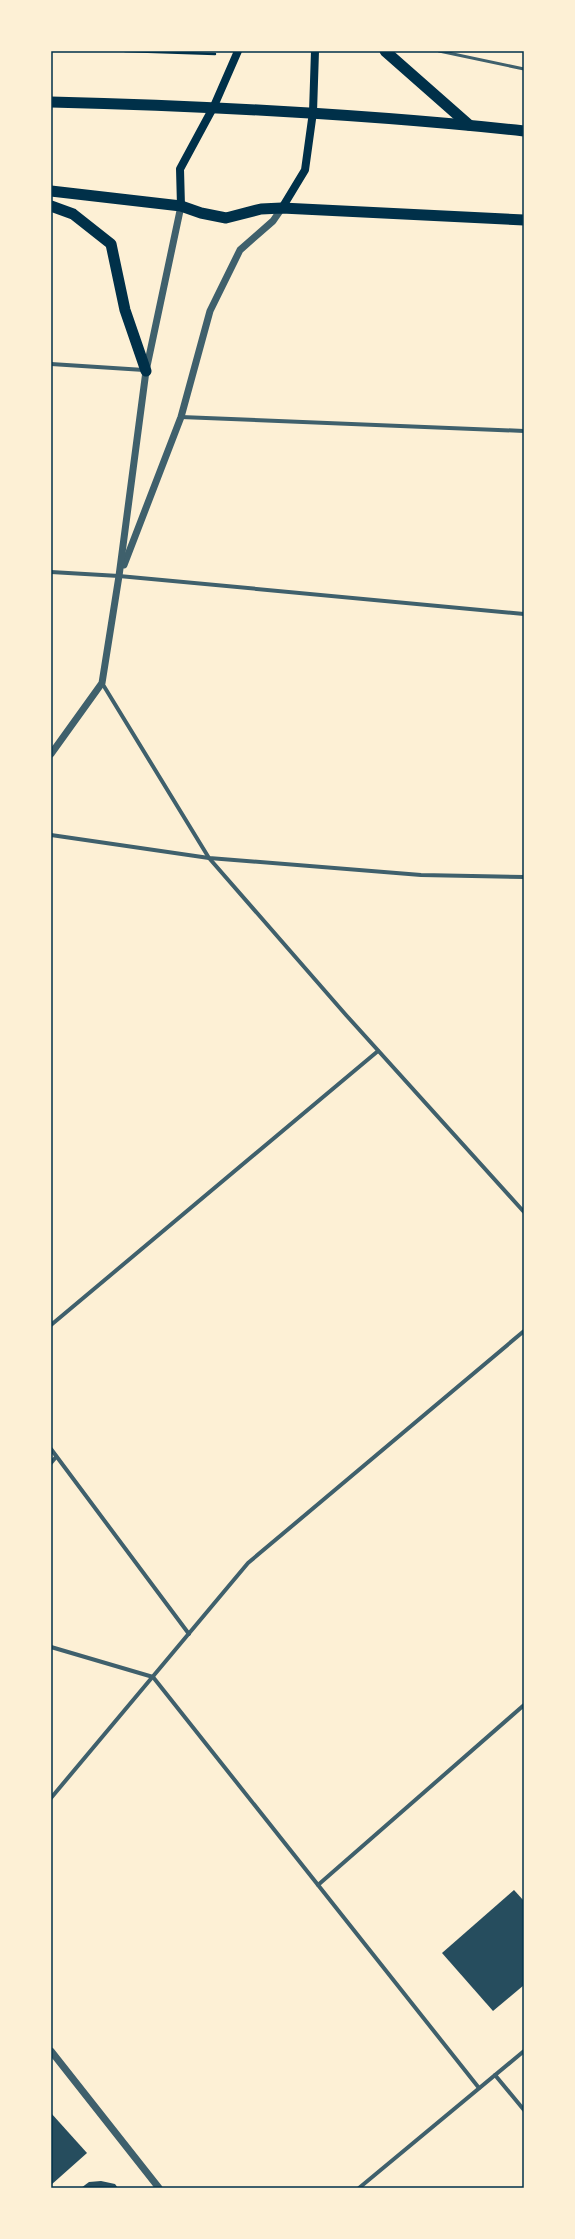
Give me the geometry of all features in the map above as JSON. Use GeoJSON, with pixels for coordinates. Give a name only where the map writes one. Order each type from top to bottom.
{"type":"FeatureCollection","features":[{"type":"Feature","properties":{"kind":"highway"},"geometry":{"type":"LineString","coordinates":[[385,51],[469,125]]}},
{"type":"Feature","properties":{"kind":"highway"},"geometry":{"type":"LineString","coordinates":[[51,102],[214,106],[313,112],[524,131]]}},
{"type":"Feature","properties":{"kind":"highway"},"geometry":{"type":"LineString","coordinates":[[51,191],[181,206],[201,213],[226,218],[261,209],[282,208],[524,220]]}},
{"type":"Feature","properties":{"kind":"highway"},"geometry":{"type":"LineString","coordinates":[[51,206],[73,214],[111,244],[125,310],[146,371]]}},
{"type":"Feature","properties":{"kind":"main road"},"geometry":{"type":"LineString","coordinates":[[282,208],[305,170],[313,112],[315,51]]}},
{"type":"Feature","properties":{"kind":"main road"},"geometry":{"type":"LineString","coordinates":[[181,206],[180,169],[214,106],[238,53]]}},
{"type":"Feature","properties":{"kind":"street"},"geometry":{"type":"LineString","coordinates":[[51,754],[102,683],[119,576],[146,371],[181,206]]}},
{"type":"Feature","properties":{"kind":"street"},"geometry":{"type":"LineString","coordinates":[[119,576],[181,417],[210,311],[240,250],[273,221],[282,208]]}},
{"type":"Feature","properties":{"kind":"street"},"geometry":{"type":"LineString","coordinates":[[51,364],[146,371]]}},
{"type":"Feature","properties":{"kind":"street"},"geometry":{"type":"LineString","coordinates":[[181,417],[524,430]]}},
{"type":"Feature","properties":{"kind":"street"},"geometry":{"type":"LineString","coordinates":[[51,572],[119,576],[524,614]]}},
{"type":"Feature","properties":{"kind":"street"},"geometry":{"type":"LineString","coordinates":[[102,683],[209,858],[378,1051],[524,1212]]}},
{"type":"Feature","properties":{"kind":"street"},"geometry":{"type":"LineString","coordinates":[[51,836],[209,858],[421,875],[524,877]]}},
{"type":"Feature","properties":{"kind":"street"},"geometry":{"type":"LineString","coordinates":[[51,1325],[378,1051]]}},
{"type":"Feature","properties":{"kind":"street"},"geometry":{"type":"LineString","coordinates":[[51,1798],[248,1563],[524,1331]]}},
{"type":"Feature","properties":{"kind":"street"},"geometry":{"type":"LineString","coordinates":[[51,1449],[190,1634]]}},
{"type":"Feature","properties":{"kind":"street"},"geometry":{"type":"LineString","coordinates":[[51,1463],[56,1457]]}},
{"type":"Feature","properties":{"kind":"street"},"geometry":{"type":"LineString","coordinates":[[51,1647],[152,1677],[479,2088]]}},
{"type":"Feature","properties":{"kind":"street"},"geometry":{"type":"LineString","coordinates":[[318,1885],[524,1705]]}},
{"type":"Feature","properties":{"kind":"street"},"geometry":{"type":"LineString","coordinates":[[51,2051],[159,2188]]}},
{"type":"Feature","properties":{"kind":"street"},"geometry":{"type":"LineString","coordinates":[[359,2188],[524,2051]]}},
{"type":"Feature","properties":{"kind":"street"},"geometry":{"type":"LineString","coordinates":[[495,2075],[524,2110]]}},
{"type":"Feature","properties":{"kind":"lane"},"geometry":{"type":"LineString","coordinates":[[439,51],[524,69]]}},
{"type":"Feature","properties":{"kind":"path"},"geometry":{"type":"LineString","coordinates":[[125,51],[238,53]]}},
{"type":"Feature","properties":{"kind":"building"},"geometry":{"type":"Polygon","coordinates":[[[514,1890],[524,1901],[524,1985],[493,2011],[442,1953],[514,1890]]]}},
{"type":"Feature","properties":{"kind":"building"},"geometry":{"type":"Polygon","coordinates":[[[51,2113],[87,2153],[51,2185],[51,2113]]]}},
{"type":"Feature","properties":{"kind":"building"},"geometry":{"type":"Polygon","coordinates":[[[101,2181],[115,2184],[118,2188],[81,2188],[89,2182],[101,2181]]]}}]}
